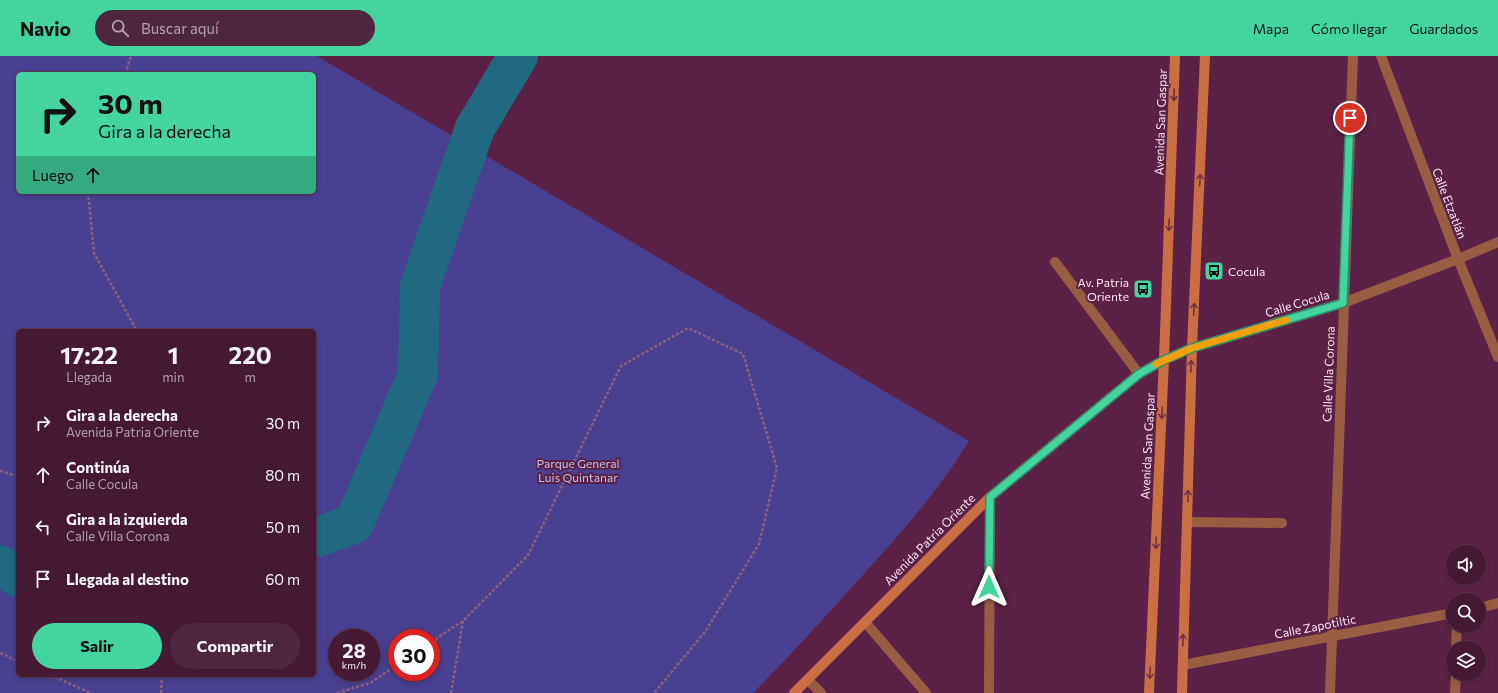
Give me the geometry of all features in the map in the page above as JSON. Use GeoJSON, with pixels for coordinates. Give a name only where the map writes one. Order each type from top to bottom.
{"type":"FeatureCollection","features":[{"type":"Feature","properties":{"kind":"street","name":"Avenida San Gaspar"},"geometry":{"type":"LineString","coordinates":[[1149,693],[1164,360],[1175,56]]}},
{"type":"Feature","properties":{"kind":"street"},"geometry":{"type":"LineString","coordinates":[[1182,693],[1192,348],[1205,56]]}},
{"type":"Feature","properties":{"kind":"street","name":"Calle Villa Corona"},"geometry":{"type":"LineString","coordinates":[[1330,693],[1353,56]]}},
{"type":"Feature","properties":{"kind":"street","name":"Calle Etzatlán"},"geometry":{"type":"LineString","coordinates":[[1381,56],[1458,259],[1498,357]]}},
{"type":"Feature","properties":{"kind":"street","name":"Calle Cocula"},"geometry":{"type":"LineString","coordinates":[[1192,348],[1343,303],[1498,242]]}},
{"type":"Feature","properties":{"kind":"street"},"geometry":{"type":"LineString","coordinates":[[1055,262],[1139,374]]}},
{"type":"Feature","properties":{"kind":"street","name":"Avenida Patria Oriente"},"geometry":{"type":"LineString","coordinates":[[794,693],[990,497],[1139,374],[1164,360],[1192,348]]}},
{"type":"Feature","properties":{"kind":"street"},"geometry":{"type":"LineString","coordinates":[[989,693],[990,497]]}},
{"type":"Feature","properties":{"kind":"street"},"geometry":{"type":"LineString","coordinates":[[1187,522],[1282,523]]}},
{"type":"Feature","properties":{"kind":"street"},"geometry":{"type":"LineString","coordinates":[[1486,606],[1498,603]]}},
{"type":"Feature","properties":{"kind":"street","name":"Calle Zapotiltic"},"geometry":{"type":"LineString","coordinates":[[1183,665],[1446,614]]}},
{"type":"Feature","properties":{"kind":"street"},"geometry":{"type":"LineString","coordinates":[[865,622],[926,693]]}},
{"type":"Feature","properties":{"kind":"street"},"geometry":{"type":"LineString","coordinates":[[808,680],[821,693]]}},
{"type":"Feature","properties":{"kind":"street"},"geometry":{"type":"LineString","coordinates":[[1455,693],[1456,681]]}},
{"type":"Feature","properties":{"kind":"path"},"geometry":{"type":"LineString","coordinates":[[126,72],[131,56]]}},
{"type":"Feature","properties":{"kind":"path"},"geometry":{"type":"LineString","coordinates":[[88,194],[94,254],[136,329]]}},
{"type":"Feature","properties":{"kind":"path"},"geometry":{"type":"LineString","coordinates":[[440,636],[463,621],[528,555],[621,366],[688,328],[743,354],[777,468],[760,544],[705,632],[654,693]]}},
{"type":"Feature","properties":{"kind":"path"},"geometry":{"type":"LineString","coordinates":[[0,471],[16,475]]}},
{"type":"Feature","properties":{"kind":"path"},"geometry":{"type":"LineString","coordinates":[[451,693],[463,621]]}},
{"type":"Feature","properties":{"kind":"path"},"geometry":{"type":"LineString","coordinates":[[0,653],[16,660]]}},
{"type":"Feature","properties":{"kind":"path"},"geometry":{"type":"LineString","coordinates":[[337,693],[370,683],[388,671]]}},
{"type":"Feature","properties":{"kind":"path"},"geometry":{"type":"LineString","coordinates":[[55,677],[91,693]]}},
{"type":"Feature","properties":{"kind":"path"},"geometry":{"type":"LineString","coordinates":[[161,693],[162,677]]}},
{"type":"Feature","properties":{"kind":"green space","name":"Parque General Luis Quintanar"},"geometry":{"type":"Polygon","coordinates":[[[0,56],[317,56],[969,441],[945,477],[905,527],[753,693],[0,693],[0,56]]]}},
{"type":"Feature","properties":{"kind":"waterway"},"geometry":{"type":"LineString","coordinates":[[316,537],[354,524],[418,374],[420,286],[475,128],[518,56]]}},
{"type":"Feature","properties":{"kind":"waterway"},"geometry":{"type":"LineString","coordinates":[[0,565],[16,576]]}},
{"type":"Feature","properties":{"kind":"slow traffic"},"geometry":{"type":"LineString","coordinates":[[1156,364],[1192,348],[1286,320]]}},
{"type":"Feature","properties":{"kind":"place","name":"Cocula"},"geometry":{"type":"Point","coordinates":[1214,271]}},
{"type":"Feature","properties":{"kind":"place","name":"Av. Patria Oriente"},"geometry":{"type":"Point","coordinates":[1143,289]}},
{"type":"Feature","properties":{"kind":"route"},"geometry":{"type":"LineString","coordinates":[[989,587],[990,497],[1139,374],[1164,360],[1192,348],[1343,303],[1350,118]]}}]}
